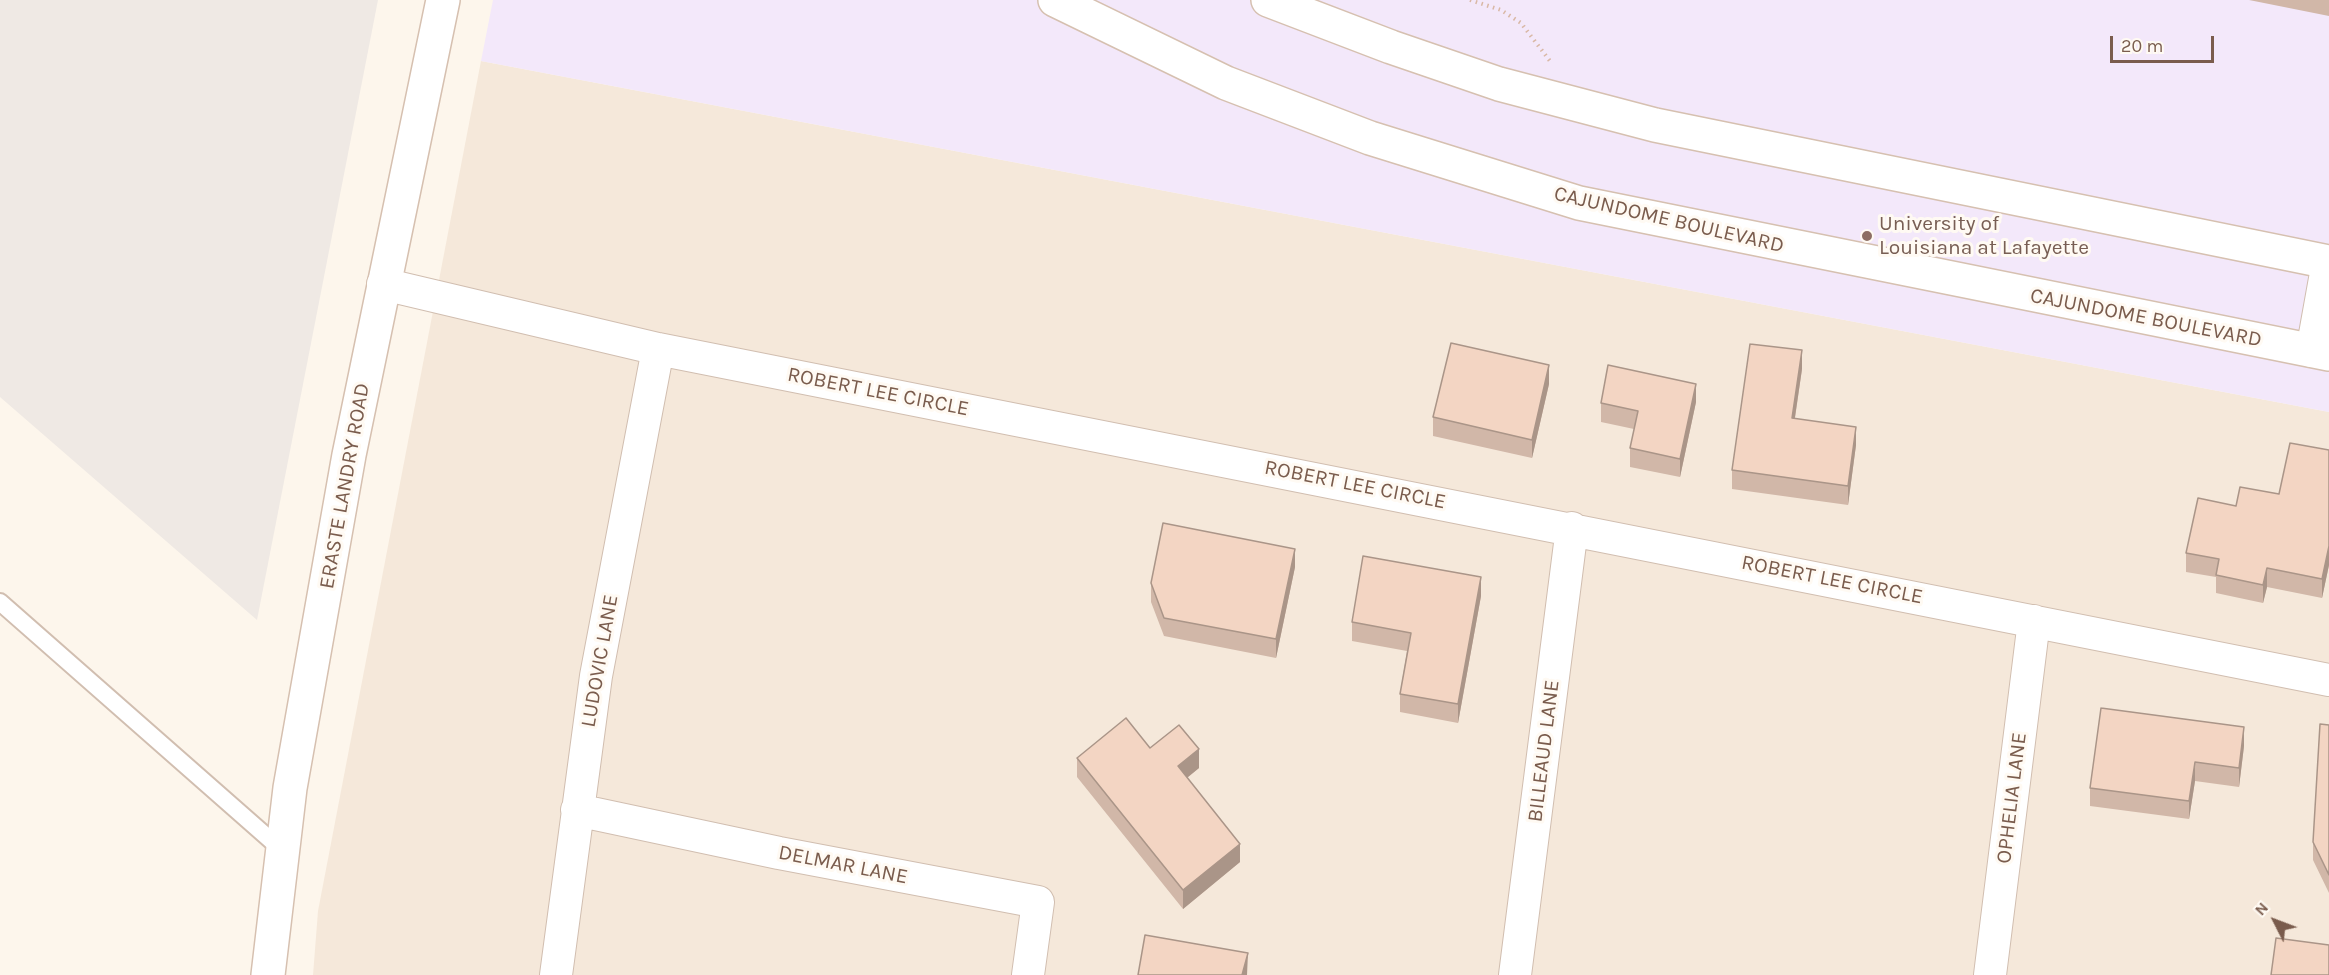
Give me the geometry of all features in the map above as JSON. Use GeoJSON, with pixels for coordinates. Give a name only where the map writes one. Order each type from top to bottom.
{"type":"FeatureCollection","features":[{"type":"Feature","properties":{"kind":"street","name":"ERASTE LANDRY ROAD"},"geometry":{"type":"LineString","coordinates":[[268,975],[282,850],[349,455],[443,0]]}},
{"type":"Feature","properties":{"kind":"street","name":"CAJUNDOME BOULEVARD"},"geometry":{"type":"LineString","coordinates":[[1055,0],[1237,87],[1370,138],[1579,203],[2320,353],[2329,262],[1655,125],[1499,84],[1391,47],[1268,0]]}},
{"type":"Feature","properties":{"kind":"street","name":"ROBERT LEE CIRCLE"},"geometry":{"type":"LineString","coordinates":[[383,284],[658,349],[1572,528],[2329,680]]}},
{"type":"Feature","properties":{"kind":"street","name":"LUDOVIC LANE"},"geometry":{"type":"LineString","coordinates":[[556,975],[596,676],[658,349]]}},
{"type":"Feature","properties":{"kind":"street","name":"BILLEAUD LANE"},"geometry":{"type":"LineString","coordinates":[[1515,975],[1572,528]]}},
{"type":"Feature","properties":{"kind":"street","name":"OPHELIA LANE"},"geometry":{"type":"LineString","coordinates":[[1990,975],[2034,621]]}},
{"type":"Feature","properties":{"kind":"street","name":"DELMAR LANE"},"geometry":{"type":"LineString","coordinates":[[577,810],[779,853],[1038,902],[1028,975]]}},
{"type":"Feature","properties":{"kind":"lane"},"geometry":{"type":"LineString","coordinates":[[0,602],[282,850]]}},
{"type":"Feature","properties":{"kind":"shaded area"},"geometry":{"type":"Polygon","coordinates":[[[0,0],[378,0],[257,620],[0,397],[0,0]]]}},
{"type":"Feature","properties":{"kind":"shaded area","name":"University of Louisiana at Lafayette"},"geometry":{"type":"Polygon","coordinates":[[[493,0],[2329,0],[2329,412],[481,61],[493,0]]]}},
{"type":"Feature","properties":{"kind":"shaded area"},"geometry":{"type":"Polygon","coordinates":[[[481,61],[2329,412],[2329,975],[313,975],[318,911],[481,61]]]}},
{"type":"Feature","properties":{"kind":"building"},"geometry":{"type":"Polygon","coordinates":[[[1451,343],[1549,365],[1532,440],[1433,417],[1451,343]]]}},
{"type":"Feature","properties":{"kind":"building"},"geometry":{"type":"Polygon","coordinates":[[[1750,344],[1802,350],[1792,418],[1856,427],[1848,486],[1732,470],[1750,344]]]}},
{"type":"Feature","properties":{"kind":"building"},"geometry":{"type":"Polygon","coordinates":[[[1608,365],[1696,384],[1680,459],[1630,448],[1638,411],[1601,403],[1608,365]]]}},
{"type":"Feature","properties":{"kind":"building"},"geometry":{"type":"Polygon","coordinates":[[[2290,443],[2329,450],[2329,546],[2322,579],[2267,568],[2263,585],[2216,575],[2219,559],[2186,553],[2198,498],[2236,506],[2240,487],[2279,494],[2290,443]]]}},
{"type":"Feature","properties":{"kind":"building"},"geometry":{"type":"Polygon","coordinates":[[[1163,523],[1295,549],[1276,639],[1164,618],[1151,583],[1163,523]]]}},
{"type":"Feature","properties":{"kind":"building"},"geometry":{"type":"Polygon","coordinates":[[[1363,556],[1481,577],[1458,704],[1400,694],[1411,633],[1352,622],[1363,556]]]}},
{"type":"Feature","properties":{"kind":"building"},"geometry":{"type":"Polygon","coordinates":[[[2101,708],[2244,727],[2239,768],[2195,762],[2189,801],[2090,788],[2101,708]]]}},
{"type":"Feature","properties":{"kind":"building"},"geometry":{"type":"Polygon","coordinates":[[[1126,718],[1150,748],[1179,725],[1199,749],[1178,766],[1240,844],[1183,890],[1077,758],[1126,718]]]}},
{"type":"Feature","properties":{"kind":"building"},"geometry":{"type":"Polygon","coordinates":[[[2320,724],[2329,725],[2329,875],[2313,842],[2320,724]]]}},
{"type":"Feature","properties":{"kind":"building"},"geometry":{"type":"Polygon","coordinates":[[[1145,935],[1248,953],[1242,975],[1138,975],[1145,935]]]}},
{"type":"Feature","properties":{"kind":"building"},"geometry":{"type":"Polygon","coordinates":[[[2276,938],[2329,945],[2329,975],[2271,975],[2276,938]]]}},
{"type":"Feature","properties":{"kind":"place","name":"University of Louisiana at Lafayette"},"geometry":{"type":"Point","coordinates":[1867,236]}}]}
